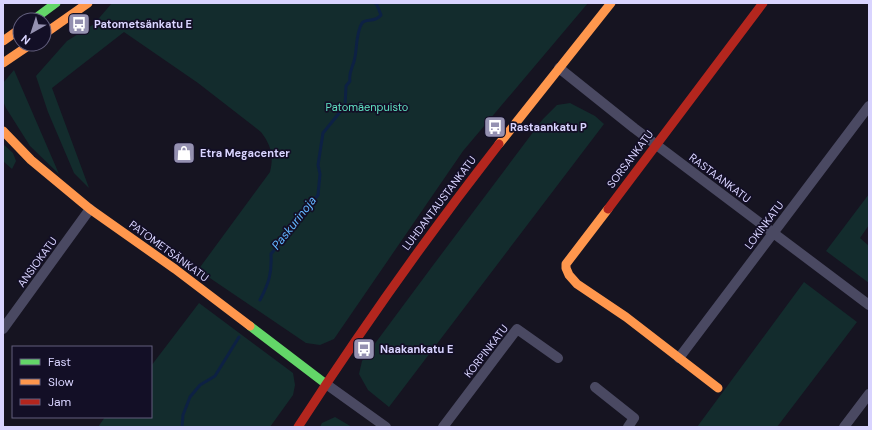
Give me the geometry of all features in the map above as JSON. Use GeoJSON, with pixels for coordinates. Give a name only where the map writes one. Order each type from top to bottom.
{"type":"FeatureCollection","features":[{"type":"Feature","properties":{"kind":"street"},"geometry":{"type":"LineString","coordinates":[[44,12],[56,3]]}},
{"type":"Feature","properties":{"kind":"street"},"geometry":{"type":"LineString","coordinates":[[52,28],[88,3]]}},
{"type":"Feature","properties":{"kind":"street","name":"LUHDANTAUSTANKATU"},"geometry":{"type":"LineString","coordinates":[[298,427],[403,270],[488,157],[611,3]]}},
{"type":"Feature","properties":{"kind":"street","name":"SORSANKATU"},"geometry":{"type":"LineString","coordinates":[[680,358],[626,317],[577,284],[569,275],[566,264],[763,3]]}},
{"type":"Feature","properties":{"kind":"street"},"geometry":{"type":"LineString","coordinates":[[3,41],[12,35]]}},
{"type":"Feature","properties":{"kind":"street"},"geometry":{"type":"LineString","coordinates":[[3,63],[19,52]]}},
{"type":"Feature","properties":{"kind":"street","name":"RASTAANKATU"},"geometry":{"type":"LineString","coordinates":[[559,68],[656,144],[869,305]]}},
{"type":"Feature","properties":{"kind":"street","name":"LOKINKATU"},"geometry":{"type":"LineString","coordinates":[[680,358],[869,106]]}},
{"type":"Feature","properties":{"kind":"street","name":"PATOMETSÄNKATU"},"geometry":{"type":"LineString","coordinates":[[3,131],[31,160],[90,209],[175,269],[326,384]]}},
{"type":"Feature","properties":{"kind":"street","name":"ANSIOKATU"},"geometry":{"type":"LineString","coordinates":[[3,329],[90,209]]}},
{"type":"Feature","properties":{"kind":"street","name":"KORPINKATU"},"geometry":{"type":"LineString","coordinates":[[443,427],[517,329],[558,358]]}},
{"type":"Feature","properties":{"kind":"street"},"geometry":{"type":"LineString","coordinates":[[680,358],[718,388]]}},
{"type":"Feature","properties":{"kind":"street"},"geometry":{"type":"LineString","coordinates":[[326,384],[386,427]]}},
{"type":"Feature","properties":{"kind":"street"},"geometry":{"type":"LineString","coordinates":[[595,386],[634,418],[628,427]]}},
{"type":"Feature","properties":{"kind":"street"},"geometry":{"type":"LineString","coordinates":[[844,427],[869,394]]}},
{"type":"Feature","properties":{"kind":"green space","name":"Patomäenpuisto"},"geometry":{"type":"Polygon","coordinates":[[[112,3],[588,3],[463,151],[334,339],[320,345],[306,343],[198,270],[270,172],[272,161],[271,151],[261,132],[198,83],[124,32],[52,88],[89,188],[74,173],[48,112],[36,76],[67,41],[94,24],[112,3]]]}},
{"type":"Feature","properties":{"kind":"green space"},"geometry":{"type":"Polygon","coordinates":[[[14,70],[59,174],[30,146],[6,108],[3,101],[3,83],[14,70]]]}},
{"type":"Feature","properties":{"kind":"green space"},"geometry":{"type":"Polygon","coordinates":[[[570,103],[595,116],[604,124],[389,407],[368,390],[359,374],[362,361],[543,119],[557,105],[570,103]]]}},
{"type":"Feature","properties":{"kind":"green space"},"geometry":{"type":"Polygon","coordinates":[[[3,144],[13,153],[16,161],[12,169],[3,161],[3,144]]]}},
{"type":"Feature","properties":{"kind":"green space"},"geometry":{"type":"Polygon","coordinates":[[[869,194],[869,225],[860,238],[869,246],[869,283],[826,251],[869,194]]]}},
{"type":"Feature","properties":{"kind":"green space"},"geometry":{"type":"Polygon","coordinates":[[[804,282],[857,322],[777,427],[697,427],[804,282]]]}},
{"type":"Feature","properties":{"kind":"green space"},"geometry":{"type":"Polygon","coordinates":[[[199,303],[293,373],[295,385],[293,395],[270,427],[98,427],[104,418],[152,418],[152,365],[199,303]]]}},
{"type":"Feature","properties":{"kind":"green space"},"geometry":{"type":"Polygon","coordinates":[[[335,417],[352,427],[320,427],[322,423],[335,417]]]}},
{"type":"Feature","properties":{"kind":"waterway","name":"Paskurinoja"},"geometry":{"type":"LineString","coordinates":[[260,300],[269,278],[271,254],[318,195],[320,174],[318,165],[323,133],[345,106],[346,86],[350,81],[360,27],[362,23],[376,19],[381,15],[375,3]]}},
{"type":"Feature","properties":{"kind":"waterway","name":"Paskurinoja"},"geometry":{"type":"LineString","coordinates":[[182,427],[183,415],[190,397],[200,385],[215,376],[239,337]]}},
{"type":"Feature","properties":{"kind":"traffic: fast"},"geometry":{"type":"LineString","coordinates":[[44,12],[56,3]]}},
{"type":"Feature","properties":{"kind":"traffic: fast"},"geometry":{"type":"LineString","coordinates":[[250,326],[326,384]]}},
{"type":"Feature","properties":{"kind":"traffic: slow"},"geometry":{"type":"LineString","coordinates":[[52,28],[88,3]]}},
{"type":"Feature","properties":{"kind":"traffic: slow"},"geometry":{"type":"LineString","coordinates":[[499,144],[611,3]]}},
{"type":"Feature","properties":{"kind":"traffic: slow"},"geometry":{"type":"LineString","coordinates":[[3,41],[12,35]]}},
{"type":"Feature","properties":{"kind":"traffic: slow"},"geometry":{"type":"LineString","coordinates":[[3,63],[19,52]]}},
{"type":"Feature","properties":{"kind":"traffic: slow"},"geometry":{"type":"LineString","coordinates":[[3,131],[31,160],[90,209],[175,269],[250,326]]}},
{"type":"Feature","properties":{"kind":"traffic: slow"},"geometry":{"type":"LineString","coordinates":[[608,209],[566,264],[569,275],[577,284],[626,317],[718,388]]}},
{"type":"Feature","properties":{"kind":"traffic: jam"},"geometry":{"type":"LineString","coordinates":[[608,209],[763,3]]}},
{"type":"Feature","properties":{"kind":"traffic: jam"},"geometry":{"type":"LineString","coordinates":[[298,427],[396,283],[446,213],[499,144]]}},
{"type":"Feature","properties":{"kind":"place","name":"Patometsänkatu E"},"geometry":{"type":"Point","coordinates":[79,24]}},
{"type":"Feature","properties":{"kind":"place","name":"Rastaankatu P"},"geometry":{"type":"Point","coordinates":[495,127]}},
{"type":"Feature","properties":{"kind":"place","name":"Etra Megacenter"},"geometry":{"type":"Point","coordinates":[184,153]}},
{"type":"Feature","properties":{"kind":"place","name":"Naakankatu E"},"geometry":{"type":"Point","coordinates":[364,349]}}]}
